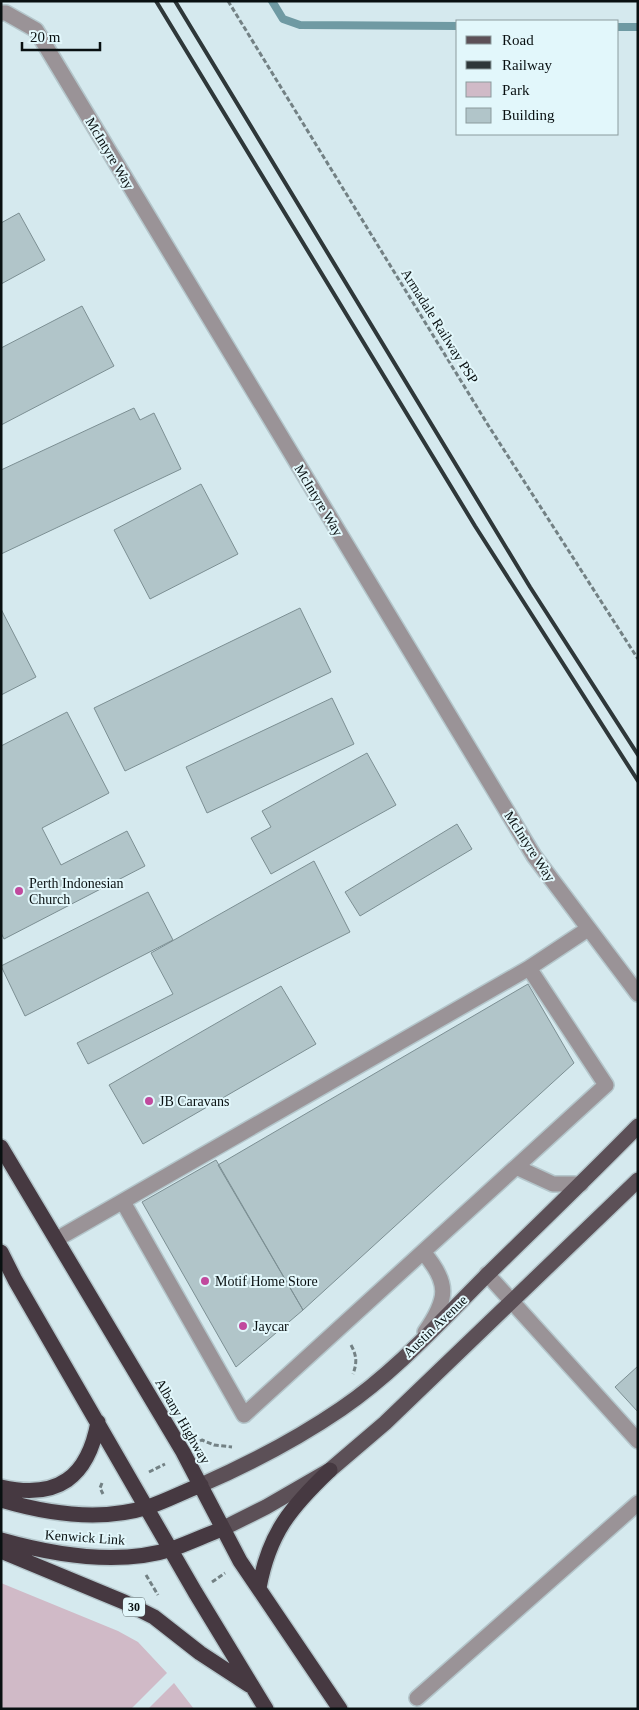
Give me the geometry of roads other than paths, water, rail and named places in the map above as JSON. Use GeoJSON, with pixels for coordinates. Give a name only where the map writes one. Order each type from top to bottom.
{"type":"FeatureCollection","features":[{"type":"Feature","properties":{"kind":"highway","name":"Albany Highway"},"geometry":{"type":"LineString","coordinates":[[1,1147],[183,1452],[238,1557],[340,1709]]}},
{"type":"Feature","properties":{"kind":"highway"},"geometry":{"type":"LineString","coordinates":[[1,1252],[15,1280],[146,1507]]}},
{"type":"Feature","properties":{"kind":"highway"},"geometry":{"type":"LineString","coordinates":[[1,1487],[35,1491],[50,1489],[72,1478],[90,1453],[98,1422]]}},
{"type":"Feature","properties":{"kind":"highway"},"geometry":{"type":"LineString","coordinates":[[259,1588],[269,1551],[285,1520],[300,1498],[330,1470]]}},
{"type":"Feature","properties":{"kind":"highway","name":"Kenwick Link"},"geometry":{"type":"LineString","coordinates":[[1,1500],[63,1514],[105,1515],[146,1507],[201,1485]]}},
{"type":"Feature","properties":{"kind":"highway","name":"30"},"geometry":{"type":"LineString","coordinates":[[146,1507],[266,1709]]}},
{"type":"Feature","properties":{"kind":"highway","name":"Kenwick Link"},"geometry":{"type":"LineString","coordinates":[[1,1540],[42,1552],[124,1558],[171,1549],[222,1529]]}},
{"type":"Feature","properties":{"kind":"highway","name":"30"},"geometry":{"type":"LineString","coordinates":[[1,1550],[124,1602],[154,1617],[200,1653],[253,1688]]}},
{"type":"Feature","properties":{"kind":"main road","name":"Austin Avenue"},"geometry":{"type":"LineString","coordinates":[[201,1485],[237,1469],[340,1409],[372,1385],[414,1348],[638,1126]]}},
{"type":"Feature","properties":{"kind":"main road"},"geometry":{"type":"LineString","coordinates":[[222,1529],[266,1507],[330,1470],[385,1423],[638,1180]]}},
{"type":"Feature","properties":{"kind":"street","name":"McIntyre Way"},"geometry":{"type":"LineString","coordinates":[[1,13],[6,13],[36,30],[534,856],[638,994]]}},
{"type":"Feature","properties":{"kind":"street"},"geometry":{"type":"LineString","coordinates":[[57,1239],[530,968],[588,929]]}},
{"type":"Feature","properties":{"kind":"street"},"geometry":{"type":"LineString","coordinates":[[123,1202],[244,1415],[606,1085],[530,968]]}},
{"type":"Feature","properties":{"kind":"street"},"geometry":{"type":"LineString","coordinates":[[516,1167],[553,1184],[581,1184]]}},
{"type":"Feature","properties":{"kind":"street"},"geometry":{"type":"LineString","coordinates":[[414,1348],[435,1318],[444,1290],[438,1269],[423,1252]]}},
{"type":"Feature","properties":{"kind":"street"},"geometry":{"type":"LineString","coordinates":[[488,1274],[638,1441]]}},
{"type":"Feature","properties":{"kind":"street"},"geometry":{"type":"LineString","coordinates":[[417,1698],[638,1503]]}},
{"type":"Feature","properties":{"kind":"waterway"},"geometry":{"type":"LineString","coordinates":[[272,1],[283,19],[300,25],[456,26]]}},
{"type":"Feature","properties":{"kind":"waterway"},"geometry":{"type":"LineString","coordinates":[[619,27],[638,27]]}},
{"type":"Feature","properties":{"kind":"railway"},"geometry":{"type":"LineString","coordinates":[[156,1],[475,526],[638,781]]}},
{"type":"Feature","properties":{"kind":"railway"},"geometry":{"type":"LineString","coordinates":[[175,1],[530,587],[638,755]]}},
{"type":"Feature","properties":{"kind":"place","name":"Perth Indonesian Church"},"geometry":{"type":"Point","coordinates":[19,891]}},
{"type":"Feature","properties":{"kind":"place","name":"JB Caravans"},"geometry":{"type":"Point","coordinates":[149,1101]}},
{"type":"Feature","properties":{"kind":"place","name":"Motif Home Store"},"geometry":{"type":"Point","coordinates":[205,1281]}},
{"type":"Feature","properties":{"kind":"place","name":"Jaycar"},"geometry":{"type":"Point","coordinates":[243,1326]}}]}
